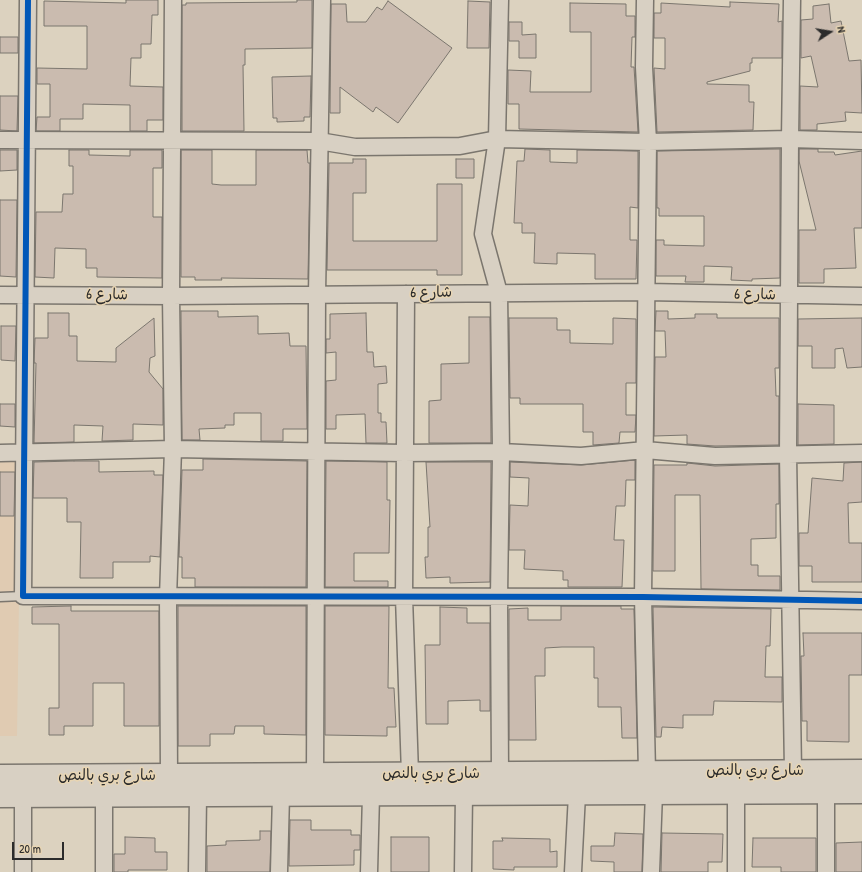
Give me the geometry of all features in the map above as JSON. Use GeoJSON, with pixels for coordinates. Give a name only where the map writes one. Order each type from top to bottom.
{"type":"FeatureCollection","features":[{"type":"Feature","properties":{"kind":"main road","name":"شارع بري بالنص"},"geometry":{"type":"LineString","coordinates":[[0,776],[862,771]]}},
{"type":"Feature","properties":{"kind":"main road","name":"شارع بري بالنص"},"geometry":{"type":"LineString","coordinates":[[0,796],[862,792]]}},
{"type":"Feature","properties":{"kind":"street"},"geometry":{"type":"LineString","coordinates":[[28,0],[23,596],[168,598],[644,597],[862,601]]}},
{"type":"Feature","properties":{"kind":"street"},"geometry":{"type":"LineString","coordinates":[[169,775],[168,598],[173,449],[171,141],[173,0]]}},
{"type":"Feature","properties":{"kind":"street"},"geometry":{"type":"LineString","coordinates":[[316,774],[317,294],[322,0]]}},
{"type":"Feature","properties":{"kind":"street"},"geometry":{"type":"LineString","coordinates":[[500,0],[498,139],[483,234],[499,293],[501,452],[499,597],[500,773]]}},
{"type":"Feature","properties":{"kind":"street"},"geometry":{"type":"LineString","coordinates":[[645,0],[644,67],[648,142],[644,597],[647,772]]}},
{"type":"Feature","properties":{"kind":"street"},"geometry":{"type":"LineString","coordinates":[[792,0],[788,454],[793,771]]}},
{"type":"Feature","properties":{"kind":"street"},"geometry":{"type":"LineString","coordinates":[[0,140],[319,141],[355,147],[460,146],[498,139],[648,142],[790,139],[862,141]]}},
{"type":"Feature","properties":{"kind":"street","name":"شارع 6"},"geometry":{"type":"LineString","coordinates":[[0,295],[171,296],[646,292],[790,296],[862,296]]}},
{"type":"Feature","properties":{"kind":"street"},"geometry":{"type":"LineString","coordinates":[[406,294],[404,598],[410,774]]}},
{"type":"Feature","properties":{"kind":"street"},"geometry":{"type":"LineString","coordinates":[[0,453],[173,449],[404,453],[501,452],[581,456],[645,450],[714,456],[862,453]]}},
{"type":"Feature","properties":{"kind":"street"},"geometry":{"type":"LineString","coordinates":[[736,793],[736,872]]}},
{"type":"Feature","properties":{"kind":"street"},"geometry":{"type":"LineString","coordinates":[[826,793],[826,872]]}},
{"type":"Feature","properties":{"kind":"street"},"geometry":{"type":"LineString","coordinates":[[463,872],[464,794]]}},
{"type":"Feature","properties":{"kind":"street"},"geometry":{"type":"LineString","coordinates":[[573,872],[577,794]]}},
{"type":"Feature","properties":{"kind":"street"},"geometry":{"type":"LineString","coordinates":[[651,872],[654,794]]}},
{"type":"Feature","properties":{"kind":"street"},"geometry":{"type":"LineString","coordinates":[[279,872],[281,795]]}},
{"type":"Feature","properties":{"kind":"street"},"geometry":{"type":"LineString","coordinates":[[369,872],[371,795]]}},
{"type":"Feature","properties":{"kind":"street"},"geometry":{"type":"LineString","coordinates":[[22,872],[23,796]]}},
{"type":"Feature","properties":{"kind":"street"},"geometry":{"type":"LineString","coordinates":[[104,796],[104,872]]}},
{"type":"Feature","properties":{"kind":"street"},"geometry":{"type":"LineString","coordinates":[[197,872],[198,796]]}},
{"type":"Feature","properties":{"kind":"lane"},"geometry":{"type":"LineString","coordinates":[[0,597],[23,596]]}},
{"type":"Feature","properties":{"kind":"shaded area"},"geometry":{"type":"Polygon","coordinates":[[[0,462],[21,462],[17,736],[0,736],[0,462]]]}},
{"type":"Feature","properties":{"kind":"building"},"geometry":{"type":"Polygon","coordinates":[[[126,0],[158,0],[158,15],[152,15],[151,44],[141,44],[141,58],[131,58],[130,86],[163,87],[163,120],[147,120],[147,131],[130,131],[130,105],[83,104],[83,119],[60,119],[60,131],[36,131],[37,117],[50,117],[50,84],[37,84],[37,68],[87,69],[87,26],[44,26],[44,1],[126,3],[126,0]]]}},
{"type":"Feature","properties":{"kind":"building"},"geometry":{"type":"Polygon","coordinates":[[[297,0],[312,0],[312,48],[245,49],[245,65],[243,65],[244,131],[182,131],[182,5],[186,5],[186,3],[297,2],[297,0]]]}},
{"type":"Feature","properties":{"kind":"building"},"geometry":{"type":"Polygon","coordinates":[[[388,1],[452,48],[398,123],[376,107],[373,112],[340,87],[340,113],[330,113],[331,4],[346,4],[347,22],[366,22],[377,7],[382,10],[388,1]]]}},
{"type":"Feature","properties":{"kind":"building"},"geometry":{"type":"Polygon","coordinates":[[[468,1],[490,2],[489,48],[467,48],[468,1]]]}},
{"type":"Feature","properties":{"kind":"building"},"geometry":{"type":"Polygon","coordinates":[[[730,2],[779,4],[778,22],[782,21],[782,58],[752,58],[752,63],[750,63],[750,71],[707,82],[707,84],[749,85],[749,102],[754,102],[753,130],[657,132],[654,68],[665,69],[665,38],[654,38],[654,13],[661,13],[661,3],[730,7],[730,2]]]}},
{"type":"Feature","properties":{"kind":"building"},"geometry":{"type":"Polygon","coordinates":[[[570,3],[626,4],[626,16],[635,16],[635,37],[632,37],[631,67],[634,67],[638,132],[519,129],[519,104],[508,104],[508,70],[531,71],[530,92],[591,92],[591,32],[570,32],[570,3]]]}},
{"type":"Feature","properties":{"kind":"building"},"geometry":{"type":"Polygon","coordinates":[[[829,4],[831,23],[841,21],[849,61],[861,60],[862,113],[845,112],[846,121],[817,124],[817,130],[800,130],[800,86],[818,87],[811,56],[801,58],[801,20],[813,19],[813,6],[829,4]]]}},
{"type":"Feature","properties":{"kind":"building"},"geometry":{"type":"Polygon","coordinates":[[[509,22],[522,22],[522,35],[536,34],[536,58],[519,58],[519,41],[509,41],[509,22]]]}},
{"type":"Feature","properties":{"kind":"building"},"geometry":{"type":"Polygon","coordinates":[[[0,37],[18,37],[18,53],[0,53],[0,37]]]}},
{"type":"Feature","properties":{"kind":"building"},"geometry":{"type":"Polygon","coordinates":[[[311,76],[310,117],[304,117],[304,121],[277,122],[277,118],[273,118],[272,77],[311,76]]]}},
{"type":"Feature","properties":{"kind":"building"},"geometry":{"type":"Polygon","coordinates":[[[0,96],[18,96],[17,131],[0,130],[0,96]]]}},
{"type":"Feature","properties":{"kind":"building"},"geometry":{"type":"Polygon","coordinates":[[[525,149],[550,150],[550,162],[577,163],[577,150],[638,151],[638,208],[630,207],[630,240],[637,240],[636,279],[595,279],[595,254],[557,253],[557,264],[534,263],[535,233],[522,233],[522,223],[514,223],[517,161],[524,161],[525,149]]]}},
{"type":"Feature","properties":{"kind":"building"},"geometry":{"type":"Polygon","coordinates":[[[780,149],[780,278],[752,279],[752,281],[731,280],[732,267],[704,266],[704,282],[685,282],[686,276],[656,276],[656,240],[664,240],[664,245],[704,246],[704,216],[659,216],[659,208],[657,208],[657,151],[780,149]]]}},
{"type":"Feature","properties":{"kind":"building"},"geometry":{"type":"Polygon","coordinates":[[[799,149],[818,149],[818,152],[834,152],[835,155],[862,151],[862,228],[854,228],[856,268],[824,269],[824,283],[799,283],[799,230],[816,230],[799,161],[799,149]]]}},
{"type":"Feature","properties":{"kind":"building"},"geometry":{"type":"Polygon","coordinates":[[[0,150],[17,150],[17,170],[0,171],[0,150]]]}},
{"type":"Feature","properties":{"kind":"building"},"geometry":{"type":"Polygon","coordinates":[[[69,150],[89,150],[89,155],[130,156],[130,150],[162,150],[162,168],[153,168],[153,217],[162,217],[162,278],[97,277],[97,268],[86,268],[86,249],[55,248],[54,278],[35,277],[36,212],[62,212],[63,194],[73,194],[73,166],[69,166],[69,150]]]}},
{"type":"Feature","properties":{"kind":"building"},"geometry":{"type":"Polygon","coordinates":[[[181,150],[212,150],[212,184],[256,185],[256,150],[307,150],[308,163],[310,163],[308,279],[221,278],[222,280],[195,280],[195,277],[181,277],[181,150]]]}},
{"type":"Feature","properties":{"kind":"building"},"geometry":{"type":"Polygon","coordinates":[[[353,159],[366,159],[366,193],[353,193],[353,241],[437,241],[437,184],[462,184],[462,275],[437,275],[437,270],[327,270],[329,163],[353,163],[353,159]]]}},
{"type":"Feature","properties":{"kind":"building"},"geometry":{"type":"Polygon","coordinates":[[[456,159],[474,159],[474,178],[456,178],[456,159]]]}},
{"type":"Feature","properties":{"kind":"building"},"geometry":{"type":"Polygon","coordinates":[[[0,200],[17,200],[16,277],[0,276],[0,200]]]}},
{"type":"Feature","properties":{"kind":"building"},"geometry":{"type":"Polygon","coordinates":[[[181,311],[218,311],[218,317],[258,316],[258,334],[289,333],[290,346],[306,346],[307,429],[283,429],[283,441],[261,441],[261,413],[234,413],[234,425],[225,425],[225,428],[199,429],[200,440],[182,440],[181,311]]]}},
{"type":"Feature","properties":{"kind":"building"},"geometry":{"type":"Polygon","coordinates":[[[656,311],[668,311],[668,319],[695,318],[695,314],[717,314],[717,318],[779,318],[779,368],[775,368],[776,396],[779,396],[779,445],[715,446],[687,444],[687,435],[654,436],[655,357],[666,357],[665,331],[655,331],[656,311]]]}},
{"type":"Feature","properties":{"kind":"building"},"geometry":{"type":"Polygon","coordinates":[[[48,313],[69,313],[69,336],[77,336],[77,361],[116,362],[116,348],[154,318],[155,356],[150,358],[149,372],[163,389],[163,425],[133,424],[133,440],[102,441],[103,426],[74,425],[74,442],[34,443],[36,363],[34,363],[35,338],[48,338],[48,313]]]}},
{"type":"Feature","properties":{"kind":"building"},"geometry":{"type":"Polygon","coordinates":[[[366,313],[367,352],[373,352],[374,367],[386,366],[387,383],[378,384],[378,413],[381,413],[381,422],[386,422],[387,443],[366,443],[365,414],[336,415],[336,429],[326,429],[326,381],[336,380],[336,352],[326,353],[326,339],[330,339],[330,314],[366,313]]]}},
{"type":"Feature","properties":{"kind":"building"},"geometry":{"type":"Polygon","coordinates":[[[469,317],[490,317],[491,443],[429,443],[429,401],[441,400],[441,364],[469,363],[469,317]]]}},
{"type":"Feature","properties":{"kind":"building"},"geometry":{"type":"Polygon","coordinates":[[[509,318],[557,318],[557,330],[570,330],[570,343],[613,344],[613,318],[636,319],[636,383],[626,383],[626,415],[636,415],[635,432],[620,432],[619,443],[593,445],[593,432],[583,432],[583,404],[520,404],[520,398],[510,398],[509,318]]]}},
{"type":"Feature","properties":{"kind":"building"},"geometry":{"type":"Polygon","coordinates":[[[862,318],[862,367],[847,368],[843,348],[835,349],[835,368],[812,368],[812,346],[798,346],[798,319],[862,318]]]}},
{"type":"Feature","properties":{"kind":"building"},"geometry":{"type":"Polygon","coordinates":[[[1,326],[16,326],[15,361],[1,360],[1,326]]]}},
{"type":"Feature","properties":{"kind":"building"},"geometry":{"type":"Polygon","coordinates":[[[0,404],[15,404],[15,427],[0,426],[0,404]]]}},
{"type":"Feature","properties":{"kind":"building"},"geometry":{"type":"Polygon","coordinates":[[[798,404],[834,405],[834,444],[798,445],[798,404]]]}},
{"type":"Feature","properties":{"kind":"building"},"geometry":{"type":"Polygon","coordinates":[[[203,459],[307,461],[306,587],[195,587],[195,578],[182,578],[182,557],[179,557],[182,470],[203,470],[203,459]]]}},
{"type":"Feature","properties":{"kind":"building"},"geometry":{"type":"Polygon","coordinates":[[[635,460],[635,480],[626,480],[625,506],[616,506],[614,540],[624,540],[622,587],[568,587],[568,580],[563,580],[563,571],[524,569],[525,550],[509,550],[510,505],[528,506],[529,478],[510,477],[510,462],[581,465],[635,460]]]}},
{"type":"Feature","properties":{"kind":"building"},"geometry":{"type":"Polygon","coordinates":[[[99,461],[99,472],[154,471],[154,475],[163,475],[160,557],[150,556],[150,562],[113,562],[113,578],[80,578],[81,522],[67,522],[67,498],[33,498],[34,462],[99,461]]]}},
{"type":"Feature","properties":{"kind":"building"},"geometry":{"type":"Polygon","coordinates":[[[326,461],[387,462],[387,500],[390,500],[389,553],[354,553],[354,581],[388,581],[388,587],[325,587],[326,461]]]}},
{"type":"Feature","properties":{"kind":"building"},"geometry":{"type":"Polygon","coordinates":[[[426,462],[491,462],[490,582],[450,583],[450,577],[426,578],[425,557],[428,557],[428,527],[430,527],[426,462]]]}},
{"type":"Feature","properties":{"kind":"building"},"geometry":{"type":"Polygon","coordinates":[[[862,462],[862,502],[848,503],[849,543],[862,543],[862,582],[812,582],[812,566],[799,566],[799,533],[808,533],[812,478],[843,481],[844,463],[862,462]]]}},
{"type":"Feature","properties":{"kind":"building"},"geometry":{"type":"Polygon","coordinates":[[[687,463],[715,466],[779,464],[779,504],[776,504],[776,538],[751,539],[751,565],[758,565],[758,576],[780,576],[780,590],[701,589],[700,495],[675,495],[675,571],[653,571],[654,465],[687,465],[687,463]]]}},
{"type":"Feature","properties":{"kind":"building"},"geometry":{"type":"Polygon","coordinates":[[[0,472],[15,472],[14,516],[0,516],[0,472]]]}},
{"type":"Feature","properties":{"kind":"building"},"geometry":{"type":"Polygon","coordinates":[[[71,606],[71,611],[159,611],[159,726],[124,726],[124,683],[93,683],[93,726],[64,726],[64,735],[49,735],[49,708],[59,708],[59,624],[32,624],[32,607],[71,606]]]}},
{"type":"Feature","properties":{"kind":"building"},"geometry":{"type":"Polygon","coordinates":[[[178,606],[306,606],[306,735],[264,734],[264,726],[235,726],[234,734],[210,734],[210,746],[178,746],[178,606]]]}},
{"type":"Feature","properties":{"kind":"building"},"geometry":{"type":"Polygon","coordinates":[[[325,606],[389,606],[388,688],[394,688],[396,727],[387,727],[387,736],[325,735],[325,606]]]}},
{"type":"Feature","properties":{"kind":"building"},"geometry":{"type":"Polygon","coordinates":[[[561,606],[621,606],[621,609],[634,609],[637,738],[622,738],[621,707],[598,707],[598,678],[594,678],[594,647],[562,647],[545,648],[545,676],[535,676],[536,740],[509,740],[509,609],[528,608],[528,620],[561,620],[561,606]]]}},
{"type":"Feature","properties":{"kind":"building"},"geometry":{"type":"Polygon","coordinates":[[[440,607],[467,608],[467,623],[490,623],[490,711],[480,711],[480,700],[448,701],[448,724],[426,724],[425,645],[440,645],[440,607]]]}},
{"type":"Feature","properties":{"kind":"building"},"geometry":{"type":"Polygon","coordinates":[[[653,607],[771,609],[770,646],[766,646],[765,677],[782,677],[782,702],[714,701],[713,715],[683,715],[683,728],[662,727],[661,737],[656,737],[653,607]]]}},
{"type":"Feature","properties":{"kind":"building"},"geometry":{"type":"Polygon","coordinates":[[[803,633],[862,633],[862,675],[849,675],[849,742],[807,741],[807,721],[802,721],[801,656],[804,656],[803,633]]]}},
{"type":"Feature","properties":{"kind":"building"},"geometry":{"type":"Polygon","coordinates":[[[290,820],[311,820],[311,830],[351,830],[351,835],[360,835],[360,850],[354,850],[354,865],[289,866],[290,820]]]}},
{"type":"Feature","properties":{"kind":"building"},"geometry":{"type":"Polygon","coordinates":[[[260,831],[271,831],[270,872],[207,872],[207,846],[226,845],[226,841],[260,840],[260,831]]]}},
{"type":"Feature","properties":{"kind":"building"},"geometry":{"type":"Polygon","coordinates":[[[615,833],[643,834],[642,872],[614,872],[614,862],[591,861],[591,846],[614,846],[615,833]]]}},
{"type":"Feature","properties":{"kind":"building"},"geometry":{"type":"Polygon","coordinates":[[[662,833],[723,834],[722,862],[708,862],[708,872],[661,872],[662,833]]]}},
{"type":"Feature","properties":{"kind":"building"},"geometry":{"type":"Polygon","coordinates":[[[125,837],[155,838],[155,852],[167,852],[167,870],[128,870],[128,872],[114,872],[114,854],[125,854],[125,837]]]}},
{"type":"Feature","properties":{"kind":"building"},"geometry":{"type":"Polygon","coordinates":[[[391,837],[429,837],[429,872],[391,872],[391,837]]]}},
{"type":"Feature","properties":{"kind":"building"},"geometry":{"type":"Polygon","coordinates":[[[502,838],[550,839],[550,852],[557,851],[557,867],[514,867],[514,870],[493,869],[493,841],[503,841],[502,838]]]}},
{"type":"Feature","properties":{"kind":"building"},"geometry":{"type":"Polygon","coordinates":[[[753,838],[816,838],[816,872],[781,872],[781,867],[752,867],[753,838]]]}},
{"type":"Feature","properties":{"kind":"building"},"geometry":{"type":"Polygon","coordinates":[[[862,842],[862,872],[836,872],[836,843],[862,842]]]}},
{"type":"Feature","properties":{"kind":"cycle path"},"geometry":{"type":"LineString","coordinates":[[28,0],[23,596],[643,597],[862,601]]}}]}
